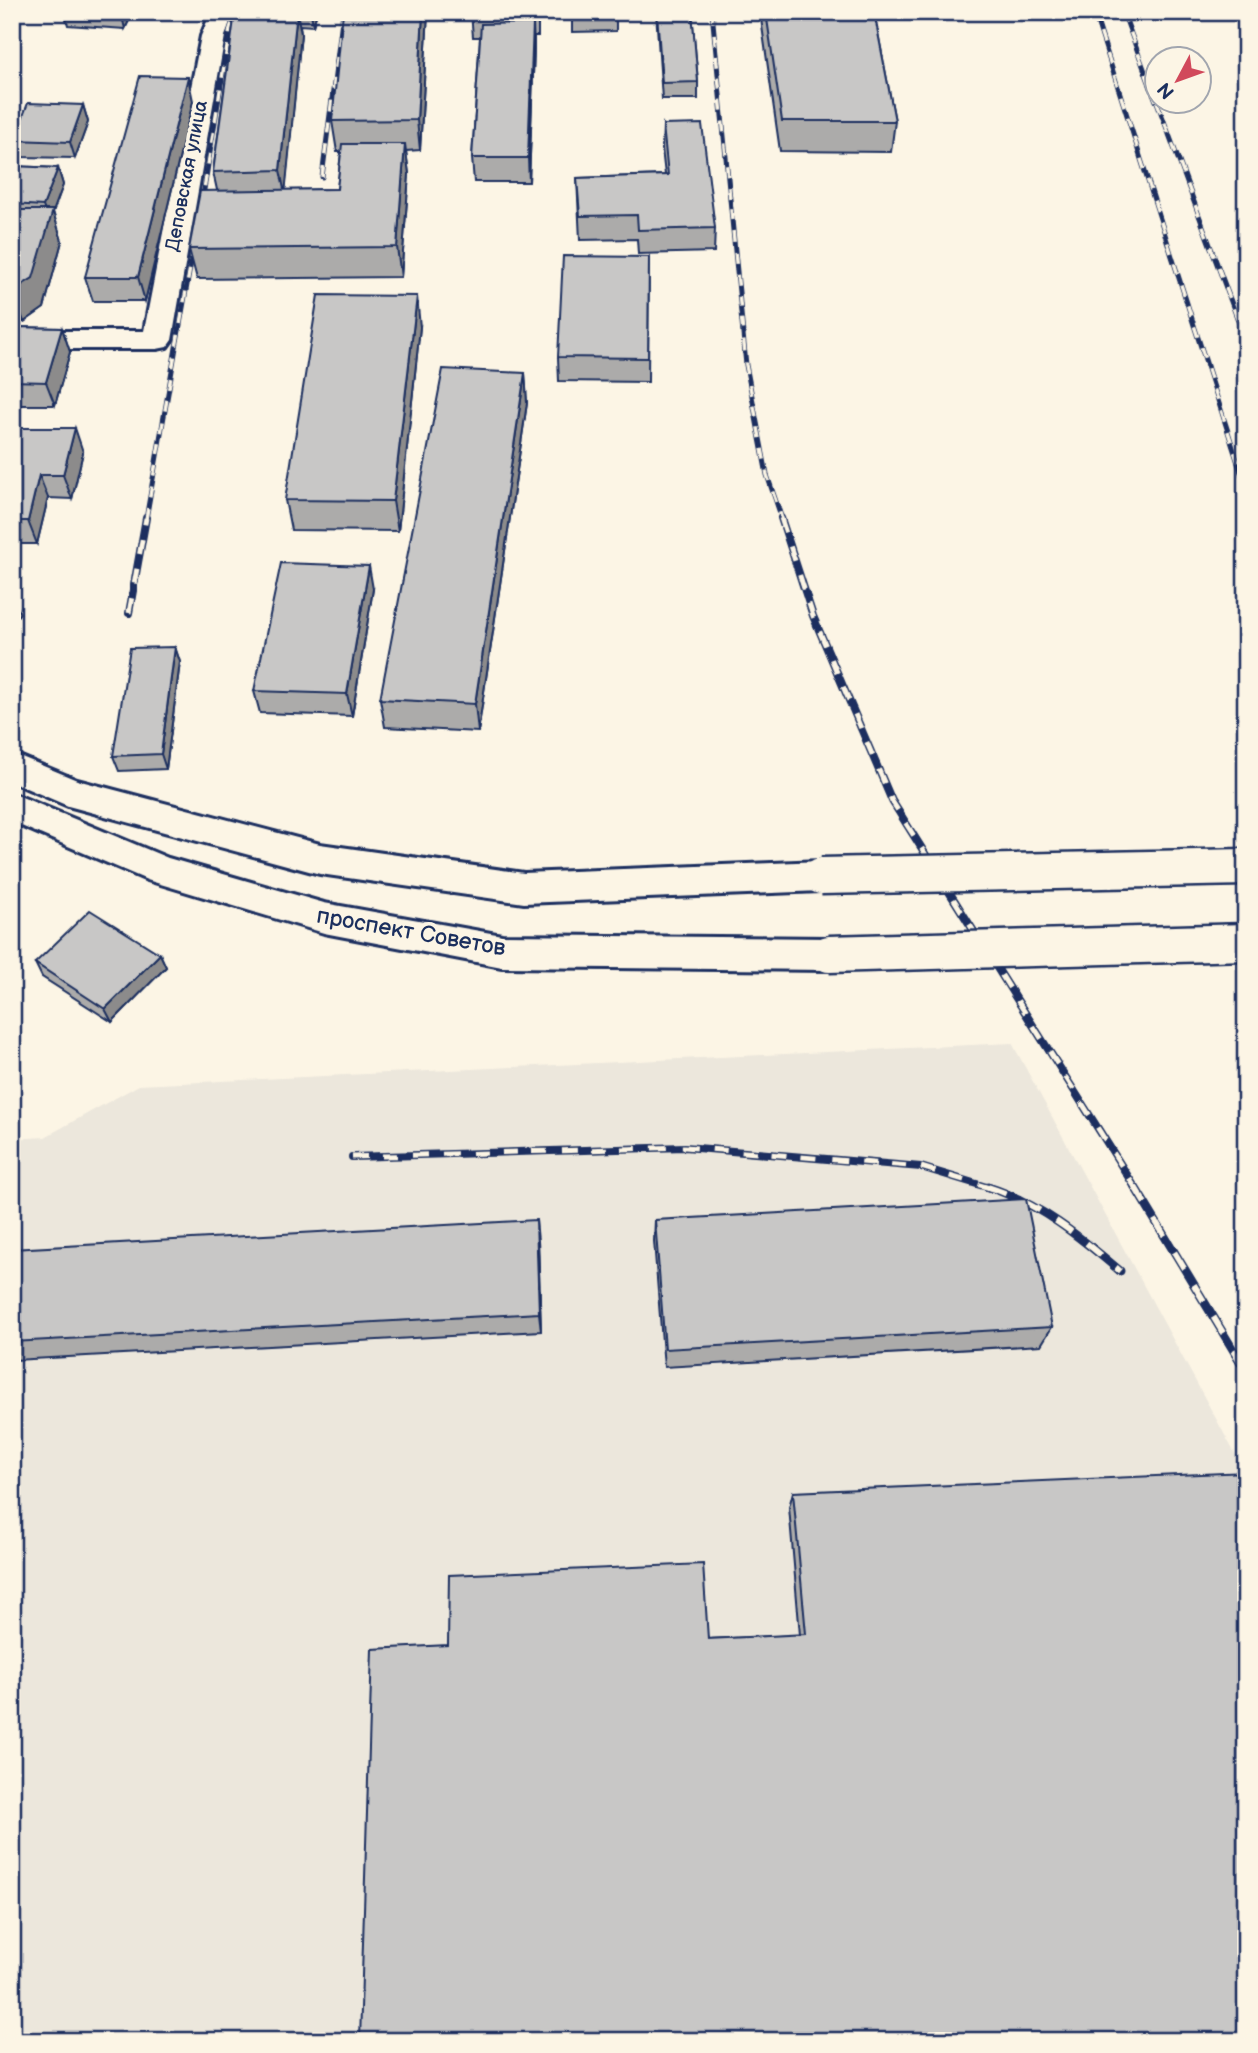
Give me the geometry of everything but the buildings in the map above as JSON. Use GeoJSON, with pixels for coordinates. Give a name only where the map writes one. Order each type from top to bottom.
{"type":"FeatureCollection","features":[{"type":"Feature","properties":{"kind":"main road","name":"Деповская улица"},"geometry":{"type":"LineString","coordinates":[[12,340],[157,340],[214,36],[223,12]]}},
{"type":"Feature","properties":{"kind":"main road"},"geometry":{"type":"LineString","coordinates":[[12,766],[68,792],[320,859],[524,888],[821,876],[1246,867]]}},
{"type":"Feature","properties":{"kind":"main road","name":"проспект Советов"},"geometry":{"type":"LineString","coordinates":[[12,807],[160,870],[324,918],[502,951],[829,954],[1246,942]]}},
{"type":"Feature","properties":{"kind":"shaded area"},"geometry":{"type":"Polygon","coordinates":[[[1012,1043],[1246,1474],[1246,2041],[12,2041],[12,1139],[45,1137],[139,1085],[1012,1043]]]}},
{"type":"Feature","properties":{"kind":"railway"},"geometry":{"type":"LineString","coordinates":[[201,208],[230,29],[236,12]]}},
{"type":"Feature","properties":{"kind":"railway"},"geometry":{"type":"LineString","coordinates":[[322,177],[343,12]]}},
{"type":"Feature","properties":{"kind":"railway"},"geometry":{"type":"LineString","coordinates":[[712,12],[746,365],[767,475],[782,519]]}},
{"type":"Feature","properties":{"kind":"railway"},"geometry":{"type":"LineString","coordinates":[[1094,12],[1246,488]]}},
{"type":"Feature","properties":{"kind":"railway"},"geometry":{"type":"LineString","coordinates":[[1123,12],[1142,63]]}},
{"type":"Feature","properties":{"kind":"railway"},"geometry":{"type":"LineString","coordinates":[[1162,116],[1246,342]]}},
{"type":"Feature","properties":{"kind":"railway"},"geometry":{"type":"LineString","coordinates":[[146,519],[195,239]]}},
{"type":"Feature","properties":{"kind":"railway"},"geometry":{"type":"LineString","coordinates":[[129,613],[146,518]]}},
{"type":"Feature","properties":{"kind":"railway"},"geometry":{"type":"LineString","coordinates":[[781,518],[813,616],[892,801],[1136,1189]]}},
{"type":"Feature","properties":{"kind":"railway"},"geometry":{"type":"LineString","coordinates":[[352,1157],[685,1147],[921,1167],[993,1189]]}},
{"type":"Feature","properties":{"kind":"railway"},"geometry":{"type":"LineString","coordinates":[[988,1187],[1042,1212],[1120,1271]]}},
{"type":"Feature","properties":{"kind":"railway"},"geometry":{"type":"LineString","coordinates":[[1135,1187],[1246,1371]]}}]}
